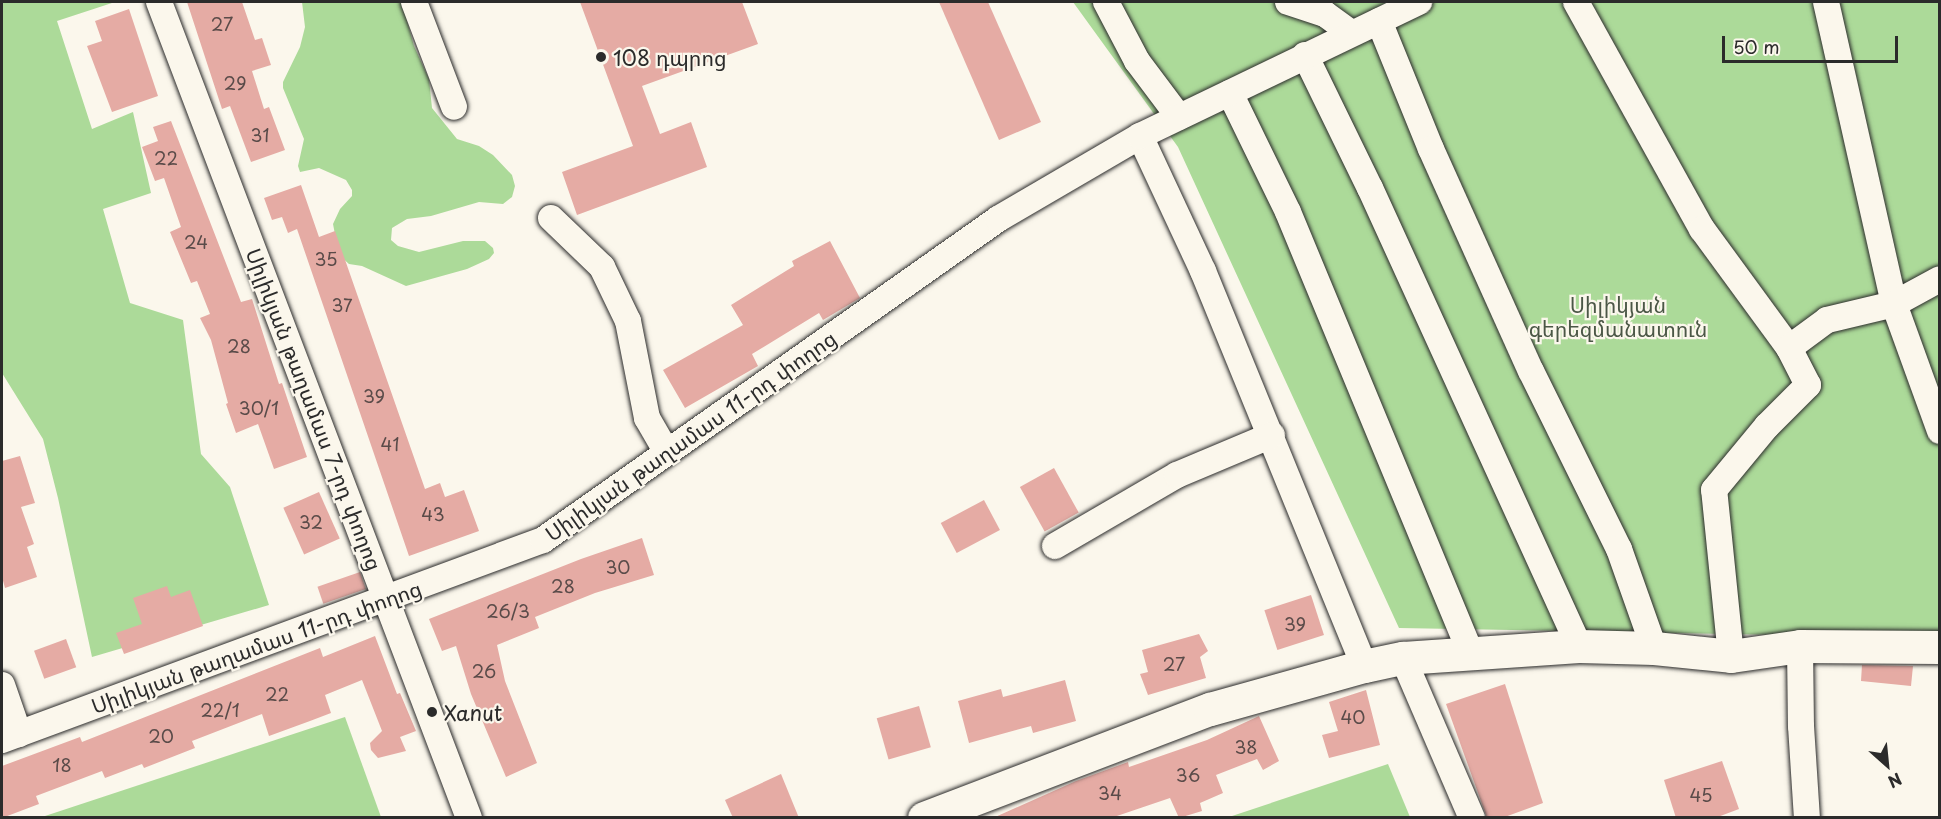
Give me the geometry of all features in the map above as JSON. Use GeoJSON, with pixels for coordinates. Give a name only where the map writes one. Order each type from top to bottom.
{"type":"FeatureCollection","features":[{"type":"Feature","properties":{"kind":"main road"},"geometry":{"type":"LineString","coordinates":[[924,818],[1210,709],[1364,666],[1403,658],[1579,646],[1654,648],[1731,656],[1800,646],[1940,647]]}},
{"type":"Feature","properties":{"kind":"street","name":"Սիլիկյան թաղամաս 7-րդ փողոց"},"geometry":{"type":"LineString","coordinates":[[159,2],[388,597],[470,818]]}},
{"type":"Feature","properties":{"kind":"street"},"geometry":{"type":"LineString","coordinates":[[414,2],[454,107]]}},
{"type":"Feature","properties":{"kind":"street"},"geometry":{"type":"LineString","coordinates":[[1106,2],[1137,61],[1179,117]]}},
{"type":"Feature","properties":{"kind":"street"},"geometry":{"type":"LineString","coordinates":[[1288,2],[1324,14],[1351,33]]}},
{"type":"Feature","properties":{"kind":"street","name":"Սիլիկյան թաղամաս 11-րդ փողոց"},"geometry":{"type":"LineString","coordinates":[[10,737],[543,540],[998,219],[1140,136],[1419,2]]}},
{"type":"Feature","properties":{"kind":"street"},"geometry":{"type":"LineString","coordinates":[[1576,2],[1702,229],[1789,348],[1808,385],[1767,426],[1714,490],[1731,656]]}},
{"type":"Feature","properties":{"kind":"street"},"geometry":{"type":"LineString","coordinates":[[1826,2],[1894,304],[1940,431]]}},
{"type":"Feature","properties":{"kind":"street"},"geometry":{"type":"LineString","coordinates":[[1379,21],[1431,149],[1531,371],[1619,549],[1654,648]]}},
{"type":"Feature","properties":{"kind":"street"},"geometry":{"type":"LineString","coordinates":[[1305,55],[1371,188],[1579,646]]}},
{"type":"Feature","properties":{"kind":"street"},"geometry":{"type":"LineString","coordinates":[[1230,93],[1288,212],[1470,653]]}},
{"type":"Feature","properties":{"kind":"street"},"geometry":{"type":"LineString","coordinates":[[1140,136],[1203,271],[1272,435],[1364,666]]}},
{"type":"Feature","properties":{"kind":"street"},"geometry":{"type":"LineString","coordinates":[[551,218],[602,267],[628,321],[647,418],[666,452]]}},
{"type":"Feature","properties":{"kind":"street"},"geometry":{"type":"LineString","coordinates":[[1789,348],[1827,320],[1894,304],[1940,279]]}},
{"type":"Feature","properties":{"kind":"street"},"geometry":{"type":"LineString","coordinates":[[1055,546],[1177,475],[1272,435]]}},
{"type":"Feature","properties":{"kind":"street"},"geometry":{"type":"LineString","coordinates":[[1800,646],[1800,726],[1807,818]]}},
{"type":"Feature","properties":{"kind":"street"},"geometry":{"type":"LineString","coordinates":[[1403,658],[1472,818]]}},
{"type":"Feature","properties":{"kind":"street"},"geometry":{"type":"LineString","coordinates":[[2,685],[10,737]]}},
{"type":"Feature","properties":{"kind":"green space"},"geometry":{"type":"Polygon","coordinates":[[[2,2],[115,2],[57,21],[92,129],[133,112],[151,193],[103,209],[130,303],[183,320],[201,454],[230,487],[269,605],[92,657],[43,439],[2,373],[2,2]]]}},
{"type":"Feature","properties":{"kind":"green space"},"geometry":{"type":"Polygon","coordinates":[[[302,2],[402,2],[414,46],[429,79],[432,108],[457,139],[479,146],[493,155],[512,175],[515,186],[512,197],[503,204],[479,202],[431,216],[407,219],[392,228],[391,240],[398,246],[419,252],[463,241],[485,241],[493,248],[494,253],[489,259],[467,269],[406,286],[362,266],[349,264],[339,255],[333,224],[340,209],[352,196],[352,190],[346,180],[319,168],[300,172],[298,166],[304,139],[283,88],[283,82],[300,47],[305,27],[302,2]]]}},
{"type":"Feature","properties":{"kind":"green space","name":"Սիլիկյան գերեզմանատուն"},"geometry":{"type":"Polygon","coordinates":[[[1073,2],[1939,2],[1939,638],[1399,628],[1178,147],[1073,2]]]}},
{"type":"Feature","properties":{"kind":"green space"},"geometry":{"type":"Polygon","coordinates":[[[345,717],[381,817],[42,817],[345,717]]]}},
{"type":"Feature","properties":{"kind":"green space"},"geometry":{"type":"Polygon","coordinates":[[[1388,764],[1410,817],[1229,817],[1388,764]]]}},
{"type":"Feature","properties":{"kind":"building"},"geometry":{"type":"Polygon","coordinates":[[[187,2],[242,2],[255,40],[262,38],[271,65],[252,71],[264,109],[269,107],[285,150],[251,162],[230,106],[222,109],[187,2]]]}},
{"type":"Feature","properties":{"kind":"building"},"geometry":{"type":"Polygon","coordinates":[[[580,2],[742,2],[758,44],[642,86],[660,134],[691,122],[707,167],[577,215],[562,172],[633,146],[580,2]]]}},
{"type":"Feature","properties":{"kind":"building"},"geometry":{"type":"Polygon","coordinates":[[[939,2],[988,2],[1041,122],[999,140],[939,2]]]}},
{"type":"Feature","properties":{"kind":"building"},"geometry":{"type":"Polygon","coordinates":[[[129,9],[158,96],[112,112],[87,46],[102,41],[95,21],[129,9]]]}},
{"type":"Feature","properties":{"kind":"building"},"geometry":{"type":"Polygon","coordinates":[[[171,121],[241,302],[252,299],[279,384],[282,383],[307,457],[274,469],[258,424],[236,433],[226,404],[228,403],[211,340],[200,318],[210,314],[197,281],[191,283],[170,232],[181,227],[164,178],[155,181],[142,147],[158,141],[153,127],[171,121]]]}},
{"type":"Feature","properties":{"kind":"building"},"geometry":{"type":"Polygon","coordinates":[[[301,185],[319,237],[335,231],[425,489],[440,483],[445,497],[464,490],[479,531],[409,556],[297,229],[288,233],[282,217],[272,220],[264,198],[301,185]]]}},
{"type":"Feature","properties":{"kind":"building"},"geometry":{"type":"Polygon","coordinates":[[[830,241],[860,298],[823,320],[819,313],[752,354],[758,366],[685,408],[663,370],[743,325],[731,305],[794,266],[792,261],[830,241]]]}},
{"type":"Feature","properties":{"kind":"building"},"geometry":{"type":"Polygon","coordinates":[[[20,456],[35,503],[21,507],[34,544],[27,547],[37,577],[5,588],[2,577],[2,461],[20,456]]]}},
{"type":"Feature","properties":{"kind":"building"},"geometry":{"type":"Polygon","coordinates":[[[1054,468],[1079,513],[1045,532],[1020,487],[1054,468]]]}},
{"type":"Feature","properties":{"kind":"building"},"geometry":{"type":"Polygon","coordinates":[[[319,492],[340,539],[304,554],[283,508],[319,492]]]}},
{"type":"Feature","properties":{"kind":"building"},"geometry":{"type":"Polygon","coordinates":[[[984,500],[1000,530],[957,553],[941,523],[984,500]]]}},
{"type":"Feature","properties":{"kind":"building"},"geometry":{"type":"Polygon","coordinates":[[[642,538],[654,575],[595,593],[535,617],[539,628],[497,645],[505,681],[537,763],[506,777],[471,694],[456,646],[442,651],[429,619],[581,559],[642,538]]]}},
{"type":"Feature","properties":{"kind":"building"},"geometry":{"type":"Polygon","coordinates":[[[360,572],[366,589],[323,604],[317,587],[360,572]]]}},
{"type":"Feature","properties":{"kind":"building"},"geometry":{"type":"Polygon","coordinates":[[[167,586],[171,597],[190,590],[203,626],[124,654],[116,633],[142,624],[133,598],[167,586]]]}},
{"type":"Feature","properties":{"kind":"building"},"geometry":{"type":"Polygon","coordinates":[[[1311,595],[1324,635],[1277,650],[1264,610],[1311,595]]]}},
{"type":"Feature","properties":{"kind":"building"},"geometry":{"type":"Polygon","coordinates":[[[1199,634],[1208,651],[1200,657],[1206,678],[1148,695],[1140,674],[1148,672],[1142,650],[1199,634]]]}},
{"type":"Feature","properties":{"kind":"building"},"geometry":{"type":"Polygon","coordinates":[[[375,636],[397,694],[400,693],[416,731],[400,737],[406,751],[378,758],[371,750],[370,743],[382,731],[362,680],[325,695],[331,713],[269,736],[262,714],[192,741],[195,748],[144,768],[142,764],[105,778],[102,771],[36,796],[39,804],[2,818],[2,766],[80,737],[82,742],[320,648],[323,657],[375,636]]]}},
{"type":"Feature","properties":{"kind":"building"},"geometry":{"type":"Polygon","coordinates":[[[66,639],[76,667],[44,679],[34,651],[66,639]]]}},
{"type":"Feature","properties":{"kind":"building"},"geometry":{"type":"Polygon","coordinates":[[[1862,665],[1913,666],[1911,686],[1861,681],[1862,665]]]}},
{"type":"Feature","properties":{"kind":"building"},"geometry":{"type":"Polygon","coordinates":[[[1065,680],[1076,721],[1033,733],[1031,726],[969,743],[958,701],[1001,689],[1003,697],[1065,680]]]}},
{"type":"Feature","properties":{"kind":"building"},"geometry":{"type":"Polygon","coordinates":[[[1505,684],[1543,803],[1502,818],[1487,818],[1446,704],[1505,684]]]}},
{"type":"Feature","properties":{"kind":"building"},"geometry":{"type":"Polygon","coordinates":[[[1366,690],[1380,745],[1329,758],[1322,735],[1338,731],[1329,702],[1366,690]]]}},
{"type":"Feature","properties":{"kind":"building"},"geometry":{"type":"Polygon","coordinates":[[[919,706],[931,747],[889,759],[877,718],[919,706]]]}},
{"type":"Feature","properties":{"kind":"building"},"geometry":{"type":"Polygon","coordinates":[[[1259,716],[1279,761],[1263,770],[1257,759],[1216,775],[1223,793],[1200,803],[1202,811],[1179,818],[1170,798],[1111,818],[993,818],[1076,781],[1128,762],[1129,767],[1207,740],[1259,716]]]}},
{"type":"Feature","properties":{"kind":"building"},"geometry":{"type":"Polygon","coordinates":[[[1722,761],[1739,809],[1715,818],[1676,818],[1664,780],[1722,761]]]}},
{"type":"Feature","properties":{"kind":"building"},"geometry":{"type":"Polygon","coordinates":[[[781,774],[799,818],[733,818],[725,800],[781,774]]]}},
{"type":"Feature","properties":{"kind":"place","name":"108 դպրոց"},"geometry":{"type":"Point","coordinates":[601,57]}},
{"type":"Feature","properties":{"kind":"place","name":"Xanut"},"geometry":{"type":"Point","coordinates":[432,712]}}]}
